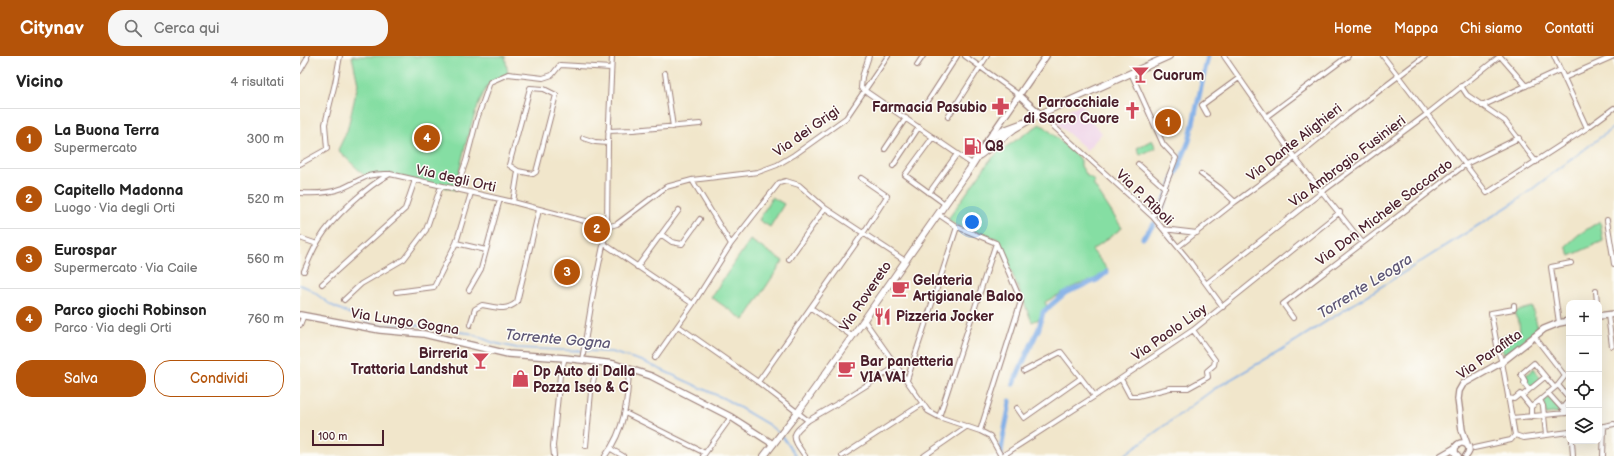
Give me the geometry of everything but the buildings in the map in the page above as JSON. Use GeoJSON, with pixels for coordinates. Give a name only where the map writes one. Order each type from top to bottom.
{"type":"FeatureCollection","features":[{"type":"Feature","properties":{"kind":"main road"},"geometry":{"type":"LineString","coordinates":[[988,143],[1040,114],[1169,56]]}},
{"type":"Feature","properties":{"kind":"main road"},"geometry":{"type":"LineString","coordinates":[[988,143],[998,133],[1001,126],[1023,123]]}},
{"type":"Feature","properties":{"kind":"main road","name":"Via Rovereto"},"geometry":{"type":"LineString","coordinates":[[764,456],[798,412],[864,320],[904,260],[988,143]]}},
{"type":"Feature","properties":{"kind":"street"},"geometry":{"type":"LineString","coordinates":[[300,71],[307,59],[306,56]]}},
{"type":"Feature","properties":{"kind":"street"},"geometry":{"type":"LineString","coordinates":[[300,164],[328,149],[324,124],[335,83],[340,56]]}},
{"type":"Feature","properties":{"kind":"street"},"geometry":{"type":"LineString","coordinates":[[583,358],[594,288],[607,227],[608,131],[612,56]]}},
{"type":"Feature","properties":{"kind":"street"},"geometry":{"type":"LineString","coordinates":[[869,56],[862,77],[861,88],[957,154],[974,162]]}},
{"type":"Feature","properties":{"kind":"street","name":"Via dei Grigi"},"geometry":{"type":"LineString","coordinates":[[607,227],[617,224],[666,187],[692,180],[758,172],[777,165],[846,118],[888,56]]}},
{"type":"Feature","properties":{"kind":"street"},"geometry":{"type":"LineString","coordinates":[[917,65],[923,56]]}},
{"type":"Feature","properties":{"kind":"street"},"geometry":{"type":"LineString","coordinates":[[926,104],[957,56]]}},
{"type":"Feature","properties":{"kind":"street"},"geometry":{"type":"LineString","coordinates":[[965,56],[1019,96],[1040,114]]}},
{"type":"Feature","properties":{"kind":"street"},"geometry":{"type":"LineString","coordinates":[[948,117],[987,56]]}},
{"type":"Feature","properties":{"kind":"street","name":"Via Rovereto"},"geometry":{"type":"LineString","coordinates":[[988,143],[1001,126],[1046,56]]}},
{"type":"Feature","properties":{"kind":"street"},"geometry":{"type":"LineString","coordinates":[[1224,56],[1295,158],[1340,212],[1362,242]]}},
{"type":"Feature","properties":{"kind":"street"},"geometry":{"type":"LineString","coordinates":[[1266,117],[1348,56]]}},
{"type":"Feature","properties":{"kind":"street"},"geometry":{"type":"LineString","coordinates":[[1383,56],[1487,193],[1587,128],[1614,108]]}},
{"type":"Feature","properties":{"kind":"street","name":"Via Dante Alighieri"},"geometry":{"type":"LineString","coordinates":[[1178,247],[1425,56]]}},
{"type":"Feature","properties":{"kind":"street"},"geometry":{"type":"LineString","coordinates":[[1500,56],[1526,86]]}},
{"type":"Feature","properties":{"kind":"street","name":"Via Ambrogio Fusinieri"},"geometry":{"type":"LineString","coordinates":[[1207,284],[1322,192],[1427,114],[1500,56]]}},
{"type":"Feature","properties":{"kind":"street"},"geometry":{"type":"LineString","coordinates":[[1554,56],[1587,128]]}},
{"type":"Feature","properties":{"kind":"street"},"geometry":{"type":"LineString","coordinates":[[1564,78],[1614,56]]}},
{"type":"Feature","properties":{"kind":"street"},"geometry":{"type":"LineString","coordinates":[[456,190],[466,160],[476,119],[490,82],[508,74],[543,78],[552,75],[560,65],[611,68]]}},
{"type":"Feature","properties":{"kind":"street"},"geometry":{"type":"LineString","coordinates":[[1482,106],[1560,70]]}},
{"type":"Feature","properties":{"kind":"street"},"geometry":{"type":"LineString","coordinates":[[665,73],[673,127]]}},
{"type":"Feature","properties":{"kind":"street"},"geometry":{"type":"LineString","coordinates":[[1131,73],[1163,144],[1176,158],[1153,218]]}},
{"type":"Feature","properties":{"kind":"street"},"geometry":{"type":"LineString","coordinates":[[1207,114],[1202,105],[1239,78]]}},
{"type":"Feature","properties":{"kind":"street"},"geometry":{"type":"LineString","coordinates":[[1461,86],[1467,95],[1505,121],[1536,162]]}},
{"type":"Feature","properties":{"kind":"street"},"geometry":{"type":"LineString","coordinates":[[530,88],[544,89],[556,95],[536,172],[533,174],[518,171],[509,165],[530,88]]}},
{"type":"Feature","properties":{"kind":"street","name":"Via P. Riboli"},"geometry":{"type":"LineString","coordinates":[[1040,114],[1153,218],[1178,247],[1223,307]]}},
{"type":"Feature","properties":{"kind":"street"},"geometry":{"type":"LineString","coordinates":[[885,149],[906,118]]}},
{"type":"Feature","properties":{"kind":"street"},"geometry":{"type":"LineString","coordinates":[[608,131],[700,124]]}},
{"type":"Feature","properties":{"kind":"street"},"geometry":{"type":"LineString","coordinates":[[893,166],[919,128]]}},
{"type":"Feature","properties":{"kind":"street"},"geometry":{"type":"LineString","coordinates":[[933,137],[905,175],[945,204]]}},
{"type":"Feature","properties":{"kind":"street"},"geometry":{"type":"LineString","coordinates":[[583,138],[596,142],[608,143]]}},
{"type":"Feature","properties":{"kind":"street","name":"Via Don Michele Saccardo"},"geometry":{"type":"LineString","coordinates":[[1293,318],[1283,304],[1362,242],[1466,164],[1519,138]]}},
{"type":"Feature","properties":{"kind":"street"},"geometry":{"type":"LineString","coordinates":[[929,193],[957,154]]}},
{"type":"Feature","properties":{"kind":"street"},"geometry":{"type":"LineString","coordinates":[[1138,164],[1165,188]]}},
{"type":"Feature","properties":{"kind":"street"},"geometry":{"type":"LineString","coordinates":[[512,202],[518,171]]}},
{"type":"Feature","properties":{"kind":"street","name":"Via degli Orti"},"geometry":{"type":"LineString","coordinates":[[300,193],[329,192],[343,188],[365,176],[376,173],[390,174],[500,199],[607,227]]}},
{"type":"Feature","properties":{"kind":"street"},"geometry":{"type":"LineString","coordinates":[[304,271],[317,244],[336,218],[354,201],[390,174]]}},
{"type":"Feature","properties":{"kind":"street"},"geometry":{"type":"LineString","coordinates":[[1201,174],[1220,188],[1235,202]]}},
{"type":"Feature","properties":{"kind":"street"},"geometry":{"type":"LineString","coordinates":[[758,382],[864,232],[887,196],[861,178]]}},
{"type":"Feature","properties":{"kind":"street"},"geometry":{"type":"LineString","coordinates":[[322,284],[405,209],[415,180]]}},
{"type":"Feature","properties":{"kind":"street"},"geometry":{"type":"LineString","coordinates":[[692,180],[731,244]]}},
{"type":"Feature","properties":{"kind":"street"},"geometry":{"type":"LineString","coordinates":[[655,358],[693,304],[731,244],[779,183],[786,181],[799,186],[825,208],[864,232],[904,260]]}},
{"type":"Feature","properties":{"kind":"street"},"geometry":{"type":"LineString","coordinates":[[344,300],[361,284],[404,259],[426,230],[441,186]]}},
{"type":"Feature","properties":{"kind":"street"},"geometry":{"type":"LineString","coordinates":[[396,292],[434,287],[456,243],[471,192]]}},
{"type":"Feature","properties":{"kind":"street"},"geometry":{"type":"LineString","coordinates":[[469,290],[481,269],[500,199]]}},
{"type":"Feature","properties":{"kind":"street"},"geometry":{"type":"LineString","coordinates":[[788,259],[825,208]]}},
{"type":"Feature","properties":{"kind":"street"},"geometry":{"type":"LineString","coordinates":[[470,325],[476,309],[482,305],[511,308],[516,302],[539,210]]}},
{"type":"Feature","properties":{"kind":"street"},"geometry":{"type":"LineString","coordinates":[[637,267],[679,210]]}},
{"type":"Feature","properties":{"kind":"street","name":"Via Paolo Lioy"},"geometry":{"type":"LineString","coordinates":[[1002,456],[1121,379],[1193,330],[1340,212]]}},
{"type":"Feature","properties":{"kind":"street"},"geometry":{"type":"LineString","coordinates":[[938,214],[957,227],[996,242],[1021,301],[980,431]]}},
{"type":"Feature","properties":{"kind":"street"},"geometry":{"type":"LineString","coordinates":[[662,234],[672,242],[682,244],[700,219]]}},
{"type":"Feature","properties":{"kind":"street"},"geometry":{"type":"LineString","coordinates":[[1607,220],[1610,244],[1614,248],[1614,264]]}},
{"type":"Feature","properties":{"kind":"street"},"geometry":{"type":"LineString","coordinates":[[907,380],[957,227]]}},
{"type":"Feature","properties":{"kind":"street"},"geometry":{"type":"LineString","coordinates":[[1163,229],[1197,233]]}},
{"type":"Feature","properties":{"kind":"street"},"geometry":{"type":"LineString","coordinates":[[300,238],[317,244]]}},
{"type":"Feature","properties":{"kind":"street"},"geometry":{"type":"LineString","coordinates":[[939,417],[996,242]]}},
{"type":"Feature","properties":{"kind":"street"},"geometry":{"type":"LineString","coordinates":[[456,243],[486,250]]}},
{"type":"Feature","properties":{"kind":"street"},"geometry":{"type":"LineString","coordinates":[[604,243],[693,304]]}},
{"type":"Feature","properties":{"kind":"street"},"geometry":{"type":"LineString","coordinates":[[1559,323],[1551,267],[1571,263]]}},
{"type":"Feature","properties":{"kind":"street"},"geometry":{"type":"LineString","coordinates":[[1596,291],[1597,300]]}},
{"type":"Feature","properties":{"kind":"street"},"geometry":{"type":"LineString","coordinates":[[1466,456],[1472,451],[1511,440],[1515,435],[1502,362],[1498,352],[1491,313],[1514,309],[1514,305]]}},
{"type":"Feature","properties":{"kind":"street"},"geometry":{"type":"LineString","coordinates":[[811,308],[852,336]]}},
{"type":"Feature","properties":{"kind":"street"},"geometry":{"type":"LineString","coordinates":[[1611,314],[1612,346]]}},
{"type":"Feature","properties":{"kind":"street"},"geometry":{"type":"LineString","coordinates":[[300,325],[302,315]]}},
{"type":"Feature","properties":{"kind":"street","name":"Via Lungo Gogna"},"geometry":{"type":"LineString","coordinates":[[302,315],[380,330],[424,334],[508,354],[583,358],[597,363],[614,364],[629,368],[650,376],[731,417],[773,444]]}},
{"type":"Feature","properties":{"kind":"street"},"geometry":{"type":"LineString","coordinates":[[864,320],[928,411],[939,417],[990,436],[1002,456]]}},
{"type":"Feature","properties":{"kind":"street","name":"Via Parafitta"},"geometry":{"type":"LineString","coordinates":[[1472,451],[1467,444],[1462,430],[1458,399],[1460,387],[1467,380],[1502,362],[1544,329],[1566,322]]}},
{"type":"Feature","properties":{"kind":"street"},"geometry":{"type":"LineString","coordinates":[[678,326],[758,382],[806,419],[810,420]]}},
{"type":"Feature","properties":{"kind":"street"},"geometry":{"type":"LineString","coordinates":[[1121,379],[1130,396],[1138,396],[1170,388],[1188,388],[1208,377],[1207,371],[1214,365],[1215,360],[1193,330]]}},
{"type":"Feature","properties":{"kind":"street"},"geometry":{"type":"LineString","coordinates":[[1531,407],[1556,386],[1565,376],[1534,336]]}},
{"type":"Feature","properties":{"kind":"street"},"geometry":{"type":"LineString","coordinates":[[1024,371],[1061,352],[1095,396]]}},
{"type":"Feature","properties":{"kind":"street"},"geometry":{"type":"LineString","coordinates":[[554,456],[553,446],[560,375],[565,358]]}},
{"type":"Feature","properties":{"kind":"street"},"geometry":{"type":"LineString","coordinates":[[586,446],[591,392],[597,363]]}},
{"type":"Feature","properties":{"kind":"street"},"geometry":{"type":"LineString","coordinates":[[1529,390],[1524,383],[1525,381],[1521,374],[1534,363],[1545,377],[1566,396]]}},
{"type":"Feature","properties":{"kind":"street"},"geometry":{"type":"LineString","coordinates":[[805,456],[795,441],[794,435],[797,430],[810,420],[897,366]]}},
{"type":"Feature","properties":{"kind":"street"},"geometry":{"type":"LineString","coordinates":[[605,456],[611,449],[618,436],[625,413],[629,368]]}},
{"type":"Feature","properties":{"kind":"street"},"geometry":{"type":"LineString","coordinates":[[1508,398],[1514,399],[1520,394],[1522,396],[1545,377]]}},
{"type":"Feature","properties":{"kind":"street"},"geometry":{"type":"LineString","coordinates":[[1017,408],[1024,418],[1081,378]]}},
{"type":"Feature","properties":{"kind":"street"},"geometry":{"type":"LineString","coordinates":[[1548,393],[1566,413]]}},
{"type":"Feature","properties":{"kind":"street"},"geometry":{"type":"LineString","coordinates":[[1522,396],[1531,407],[1531,417]]}},
{"type":"Feature","properties":{"kind":"street"},"geometry":{"type":"LineString","coordinates":[[1540,400],[1544,416],[1546,435]]}},
{"type":"Feature","properties":{"kind":"street"},"geometry":{"type":"LineString","coordinates":[[1566,403],[1564,406],[1566,413]]}},
{"type":"Feature","properties":{"kind":"street"},"geometry":{"type":"LineString","coordinates":[[842,456],[922,404]]}},
{"type":"Feature","properties":{"kind":"street"},"geometry":{"type":"LineString","coordinates":[[625,413],[704,454],[731,417]]}},
{"type":"Feature","properties":{"kind":"street"},"geometry":{"type":"LineString","coordinates":[[1512,418],[1566,413]]}},
{"type":"Feature","properties":{"kind":"street"},"geometry":{"type":"LineString","coordinates":[[1603,456],[1602,427],[1614,424]]}},
{"type":"Feature","properties":{"kind":"street"},"geometry":{"type":"LineString","coordinates":[[924,456],[966,427]]}},
{"type":"Feature","properties":{"kind":"street","name":"Via Parafitta"},"geometry":{"type":"LineString","coordinates":[[1457,446],[1462,430]]}},
{"type":"Feature","properties":{"kind":"street"},"geometry":{"type":"LineString","coordinates":[[1515,435],[1524,438],[1566,432]]}},
{"type":"Feature","properties":{"kind":"street"},"geometry":{"type":"LineString","coordinates":[[1441,456],[1463,442],[1467,444]]}},
{"type":"Feature","properties":{"kind":"street"},"geometry":{"type":"LineString","coordinates":[[1572,444],[1574,456]]}},
{"type":"Feature","properties":{"kind":"street"},"geometry":{"type":"LineString","coordinates":[[1457,446],[1455,452],[1458,456]]}},
{"type":"Feature","properties":{"kind":"street"},"geometry":{"type":"LineString","coordinates":[[611,449],[623,456]]}},
{"type":"Feature","properties":{"kind":"shaded area"},"geometry":{"type":"Polygon","coordinates":[[[1082,104],[1092,122],[1102,133],[1086,151],[1084,147],[1055,122],[1057,114],[1082,104]]]}},
{"type":"Feature","properties":{"kind":"green space"},"geometry":{"type":"Polygon","coordinates":[[[352,56],[505,56],[508,74],[491,82],[483,93],[468,135],[456,190],[390,174],[365,176],[338,150],[347,131],[358,84],[352,56]]]}},
{"type":"Feature","properties":{"kind":"green space"},"geometry":{"type":"Polygon","coordinates":[[[1040,124],[1081,160],[1081,166],[1088,177],[1089,176],[1095,182],[1093,184],[1122,228],[1092,250],[1109,271],[1093,280],[1079,284],[1045,302],[1047,307],[1039,319],[1032,322],[998,239],[955,225],[948,219],[990,160],[1000,151],[1040,124]]]}},
{"type":"Feature","properties":{"kind":"green space"},"geometry":{"type":"Polygon","coordinates":[[[1152,140],[1156,148],[1140,155],[1137,148],[1152,140]]]}},
{"type":"Feature","properties":{"kind":"green space"},"geometry":{"type":"Polygon","coordinates":[[[772,197],[784,204],[770,227],[759,220],[772,197]]]}},
{"type":"Feature","properties":{"kind":"green space"},"geometry":{"type":"Polygon","coordinates":[[[1600,221],[1603,241],[1570,256],[1566,246],[1578,235],[1600,221]]]}},
{"type":"Feature","properties":{"kind":"green space"},"geometry":{"type":"Polygon","coordinates":[[[750,240],[783,261],[744,320],[711,297],[750,240]]]}},
{"type":"Feature","properties":{"kind":"green space"},"geometry":{"type":"Polygon","coordinates":[[[1532,307],[1538,328],[1515,348],[1504,354],[1497,338],[1520,332],[1519,323],[1514,313],[1532,307]]]}},
{"type":"Feature","properties":{"kind":"green space"},"geometry":{"type":"Polygon","coordinates":[[[1534,368],[1541,379],[1533,386],[1530,385],[1528,387],[1524,377],[1534,368]]]}},
{"type":"Feature","properties":{"kind":"green space"},"geometry":{"type":"Polygon","coordinates":[[[1548,396],[1562,412],[1546,414],[1544,400],[1548,396]]]}},
{"type":"Feature","properties":{"kind":"waterway"},"geometry":{"type":"LineString","coordinates":[[1158,217],[1189,141],[1208,56]]}},
{"type":"Feature","properties":{"kind":"waterway","name":"Torrente Leogra"},"geometry":{"type":"LineString","coordinates":[[1123,456],[1214,389],[1278,352],[1515,202],[1614,127]]}},
{"type":"Feature","properties":{"kind":"waterway"},"geometry":{"type":"LineString","coordinates":[[1143,238],[1154,224]]}},
{"type":"Feature","properties":{"kind":"waterway"},"geometry":{"type":"LineString","coordinates":[[1013,384],[1039,328],[1043,312],[1065,293],[1097,280],[1107,272]]}},
{"type":"Feature","properties":{"kind":"waterway","name":"Torrente Gogna"},"geometry":{"type":"LineString","coordinates":[[300,285],[308,288],[331,305],[373,325],[416,325],[469,333],[494,343],[517,348],[582,351]]}},
{"type":"Feature","properties":{"kind":"waterway","name":"Torrente Gogna"},"geometry":{"type":"LineString","coordinates":[[585,351],[611,352],[642,361],[725,399],[769,425],[780,434]]}},
{"type":"Feature","properties":{"kind":"waterway"},"geometry":{"type":"LineString","coordinates":[[1001,454],[1010,401]]}},
{"type":"Feature","properties":{"kind":"waterway","name":"Torrente Gogna"},"geometry":{"type":"LineString","coordinates":[[782,436],[796,456]]}},
{"type":"Feature","properties":{"kind":"place","name":"Cuorum"},"geometry":{"type":"Point","coordinates":[1140,75]}},
{"type":"Feature","properties":{"kind":"place","name":"Farmacia Pasubio"},"geometry":{"type":"Point","coordinates":[1000,107]}},
{"type":"Feature","properties":{"kind":"place","name":"Parrocchiale di Sacro Cuore"},"geometry":{"type":"Point","coordinates":[1132,110]}},
{"type":"Feature","properties":{"kind":"place","name":"La Buona Terra"},"geometry":{"type":"Point","coordinates":[1168,122]}},
{"type":"Feature","properties":{"kind":"place","name":"Parco giochi Robinson"},"geometry":{"type":"Point","coordinates":[427,138]}},
{"type":"Feature","properties":{"kind":"place","name":"Q8"},"geometry":{"type":"Point","coordinates":[972,146]}},
{"type":"Feature","properties":{"kind":"place","name":"Capitello Madonna"},"geometry":{"type":"Point","coordinates":[597,229]}},
{"type":"Feature","properties":{"kind":"place","name":"Eurospar"},"geometry":{"type":"Point","coordinates":[567,272]}},
{"type":"Feature","properties":{"kind":"place","name":"Gelateria Artigianale Baloo"},"geometry":{"type":"Point","coordinates":[900,288]}},
{"type":"Feature","properties":{"kind":"place","name":"Pizzeria Jocker"},"geometry":{"type":"Point","coordinates":[883,316]}},
{"type":"Feature","properties":{"kind":"place","name":"Birreria Trattoria Landshut"},"geometry":{"type":"Point","coordinates":[481,361]}},
{"type":"Feature","properties":{"kind":"place","name":"Bar panetteria VIA VAI"},"geometry":{"type":"Point","coordinates":[847,369]}},
{"type":"Feature","properties":{"kind":"place","name":"Dp Auto di Dalla Pozza Iseo & C"},"geometry":{"type":"Point","coordinates":[520,379]}}]}
